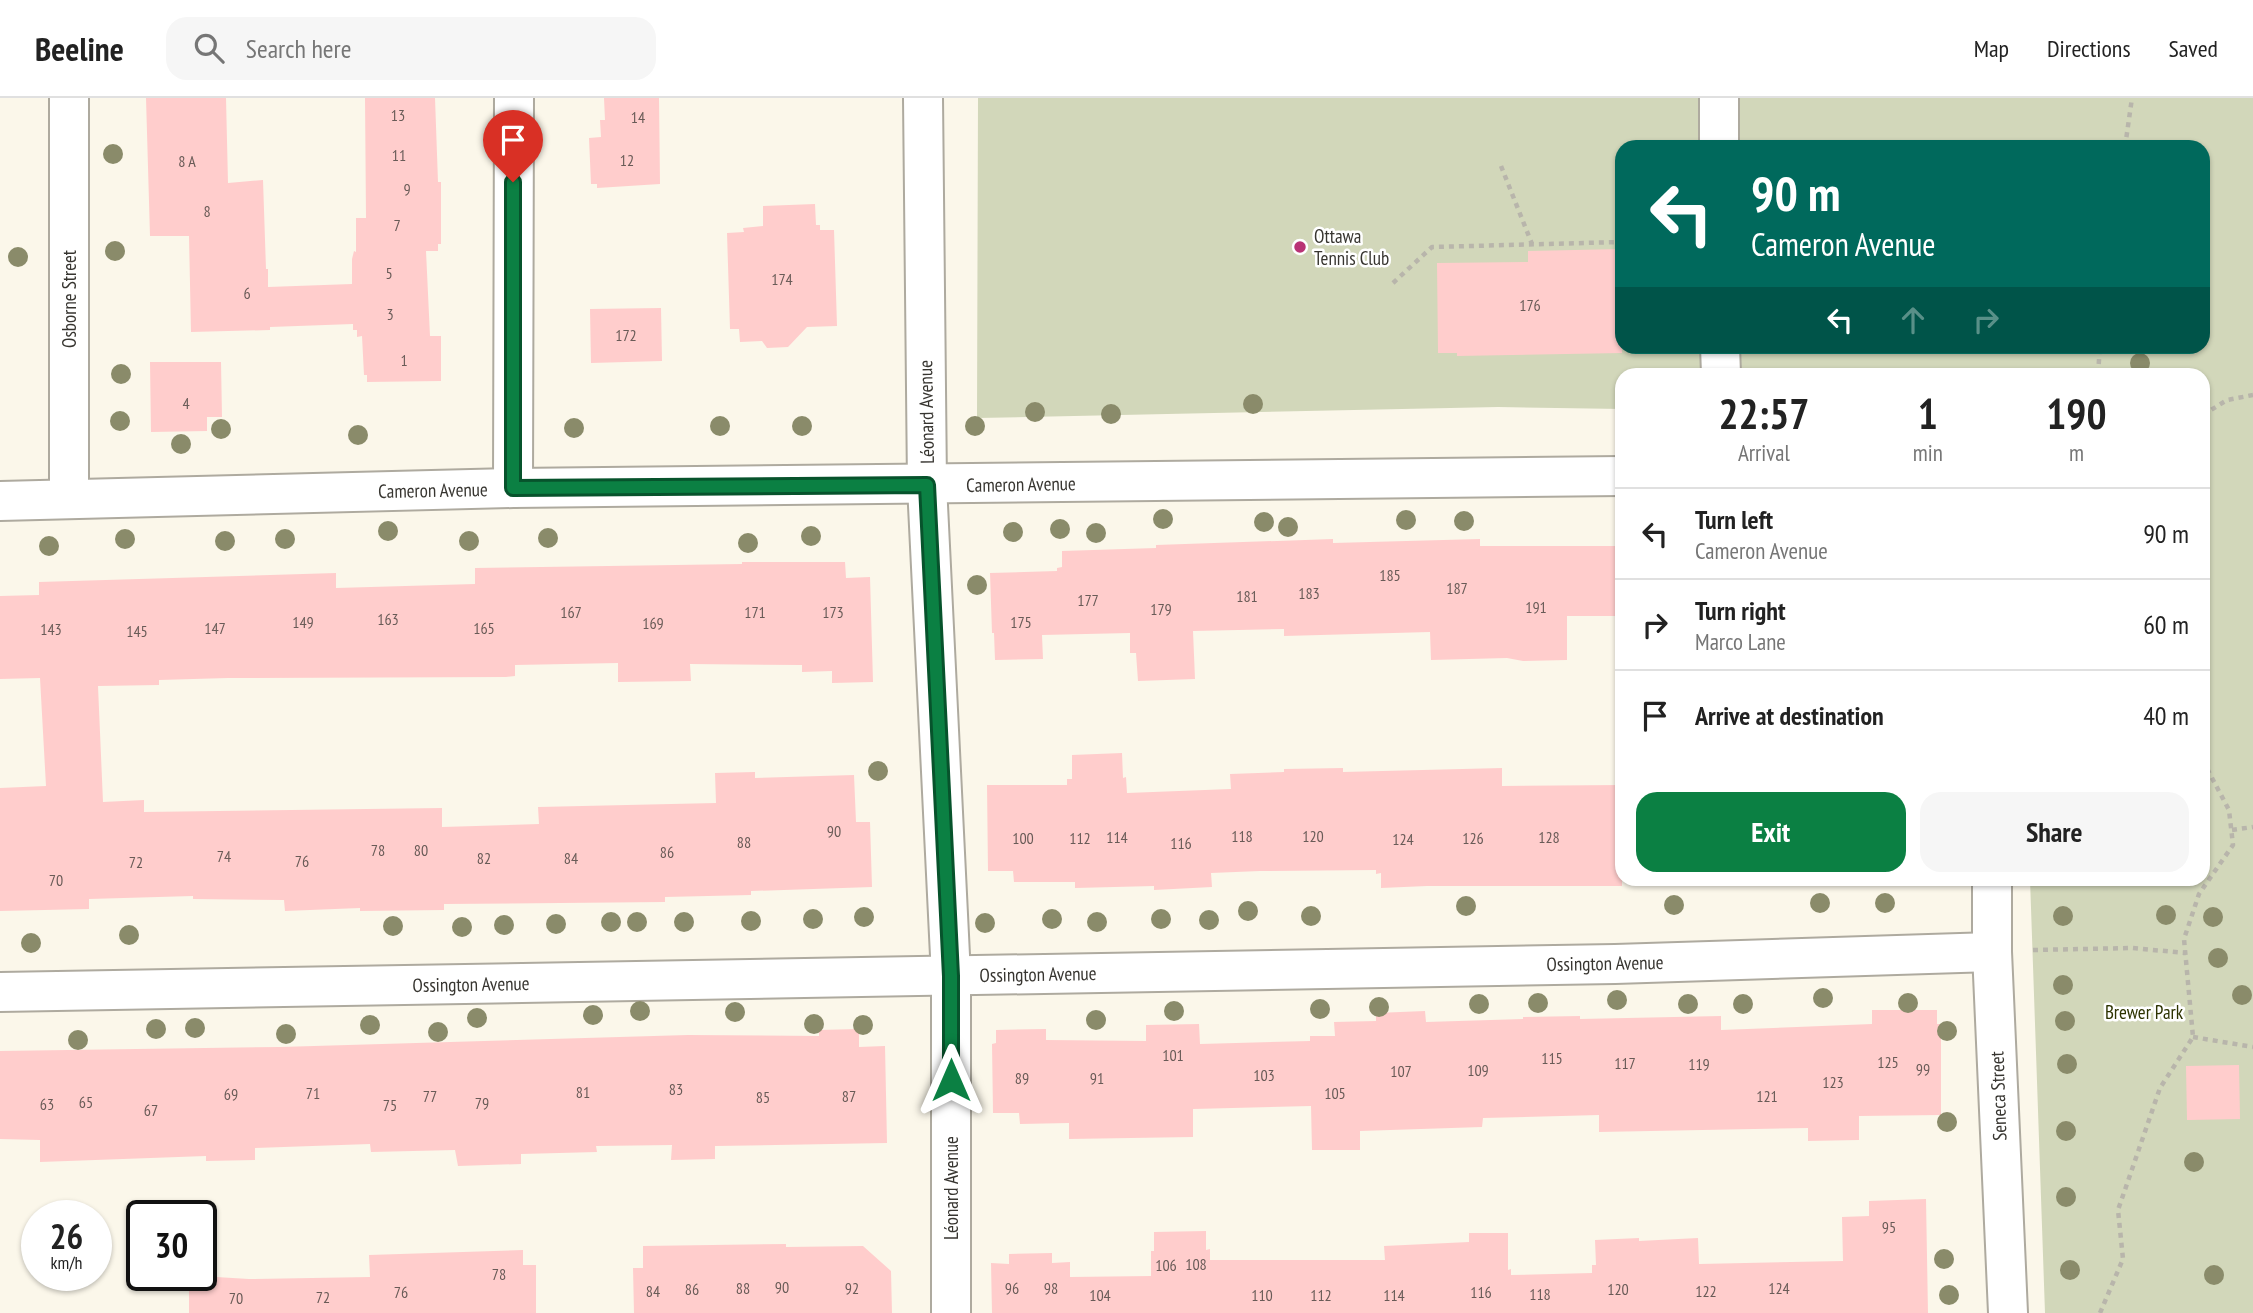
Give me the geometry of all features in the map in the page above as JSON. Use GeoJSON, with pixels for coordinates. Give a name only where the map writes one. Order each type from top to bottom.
{"type":"FeatureCollection","features":[{"type":"Feature","properties":{"kind":"street","name":"Osborne Street"},"geometry":{"type":"LineString","coordinates":[[69,98],[69,499]]}},
{"type":"Feature","properties":{"kind":"street"},"geometry":{"type":"LineString","coordinates":[[513,488],[514,98]]}},
{"type":"Feature","properties":{"kind":"street","name":"Léonard Avenue"},"geometry":{"type":"LineString","coordinates":[[923,98],[927,485],[951,976],[951,1313]]}},
{"type":"Feature","properties":{"kind":"street"},"geometry":{"type":"LineString","coordinates":[[1719,98],[1719,140]]}},
{"type":"Feature","properties":{"kind":"street","name":"Cameron Avenue"},"geometry":{"type":"LineString","coordinates":[[0,501],[513,488],[1615,476]]}},
{"type":"Feature","properties":{"kind":"street","name":"Seneca Street"},"geometry":{"type":"LineString","coordinates":[[1992,886],[1992,952],[2008,1313]]}},
{"type":"Feature","properties":{"kind":"street","name":"Ossington Avenue"},"geometry":{"type":"LineString","coordinates":[[0,992],[1601,964],[1992,952]]}},
{"type":"Feature","properties":{"kind":"path"},"geometry":{"type":"LineString","coordinates":[[2126,140],[2132,98]]}},
{"type":"Feature","properties":{"kind":"path"},"geometry":{"type":"LineString","coordinates":[[1501,166],[1532,244]]}},
{"type":"Feature","properties":{"kind":"path"},"geometry":{"type":"LineString","coordinates":[[1394,283],[1432,247],[1615,242]]}},
{"type":"Feature","properties":{"kind":"path"},"geometry":{"type":"LineString","coordinates":[[2210,411],[2227,400],[2253,395]]}},
{"type":"Feature","properties":{"kind":"path"},"geometry":{"type":"LineString","coordinates":[[2210,774],[2229,810],[2233,845],[2210,878]]}},
{"type":"Feature","properties":{"kind":"path"},"geometry":{"type":"LineString","coordinates":[[2232,830],[2253,827]]}},
{"type":"Feature","properties":{"kind":"path"},"geometry":{"type":"LineString","coordinates":[[2100,1313],[2123,1259],[2118,1210],[2160,1088],[2193,1037],[2184,939],[2199,894],[2205,886]]}},
{"type":"Feature","properties":{"kind":"path"},"geometry":{"type":"LineString","coordinates":[[1992,952],[2050,948],[2132,948],[2186,953]]}},
{"type":"Feature","properties":{"kind":"path"},"geometry":{"type":"LineString","coordinates":[[2193,1037],[2253,1047]]}},
{"type":"Feature","properties":{"kind":"green space","name":"Ottawa Tennis Club"},"geometry":{"type":"Polygon","coordinates":[[[978,98],[2253,98],[2253,1313],[2045,1313],[2030,886],[2210,886],[2210,368],[1615,368],[1615,409],[1498,407],[977,418],[978,98]]]}},
{"type":"Feature","properties":{"kind":"building"},"geometry":{"type":"Polygon","coordinates":[[[146,98],[226,98],[228,183],[263,180],[268,287],[352,284],[356,218],[366,218],[365,98],[435,98],[438,182],[441,182],[441,244],[438,244],[438,251],[426,251],[430,336],[441,336],[441,381],[367,382],[367,375],[364,375],[362,336],[357,337],[353,324],[191,332],[189,236],[150,236],[146,98]]]}},
{"type":"Feature","properties":{"kind":"building"},"geometry":{"type":"Polygon","coordinates":[[[604,98],[659,98],[660,184],[597,188],[597,184],[591,184],[589,138],[601,137],[600,120],[605,120],[604,98]]]}},
{"type":"Feature","properties":{"kind":"building"},"geometry":{"type":"Polygon","coordinates":[[[815,204],[816,225],[820,225],[820,230],[834,230],[837,326],[807,327],[788,347],[767,348],[762,341],[740,342],[739,329],[730,329],[727,233],[744,232],[743,228],[763,226],[763,206],[815,204]]]}},
{"type":"Feature","properties":{"kind":"building"},"geometry":{"type":"Polygon","coordinates":[[[1615,249],[1615,353],[1457,356],[1457,353],[1438,353],[1437,263],[1528,262],[1528,251],[1615,249]]]}},
{"type":"Feature","properties":{"kind":"building"},"geometry":{"type":"Polygon","coordinates":[[[661,308],[662,361],[591,363],[590,309],[661,308]]]}},
{"type":"Feature","properties":{"kind":"building"},"geometry":{"type":"Polygon","coordinates":[[[150,362],[221,362],[222,417],[207,417],[207,431],[151,432],[150,362]]]}},
{"type":"Feature","properties":{"kind":"building"},"geometry":{"type":"Polygon","coordinates":[[[1333,539],[1333,543],[1480,539],[1480,546],[1615,546],[1615,616],[1567,616],[1567,660],[1431,660],[1430,632],[1284,636],[1284,629],[1193,631],[1195,679],[1138,681],[1136,653],[1130,653],[1130,633],[1042,635],[1043,659],[995,660],[990,573],[1057,571],[1057,568],[1062,567],[1062,551],[1156,548],[1156,545],[1333,539]]]}},
{"type":"Feature","properties":{"kind":"building"},"geometry":{"type":"Polygon","coordinates":[[[845,562],[846,578],[870,577],[873,682],[832,683],[832,671],[802,672],[802,665],[690,664],[691,681],[618,682],[618,663],[515,665],[515,676],[506,677],[228,678],[159,680],[159,685],[98,686],[103,802],[144,800],[144,812],[442,808],[442,827],[539,824],[538,807],[716,803],[715,773],[755,772],[755,778],[854,775],[856,822],[870,822],[872,887],[751,891],[751,895],[665,897],[665,902],[444,904],[444,910],[360,911],[360,908],[285,911],[284,900],[193,899],[193,896],[89,899],[89,909],[0,911],[0,788],[46,786],[40,678],[0,679],[0,596],[39,595],[39,582],[336,573],[336,588],[475,584],[475,568],[845,562]]]}},
{"type":"Feature","properties":{"kind":"building"},"geometry":{"type":"Polygon","coordinates":[[[1122,753],[1123,778],[1126,777],[1127,793],[1231,789],[1230,774],[1284,772],[1284,769],[1343,768],[1343,772],[1502,768],[1502,786],[1615,785],[1615,886],[1381,888],[1381,873],[1376,874],[1376,870],[1260,871],[1211,873],[1212,887],[1154,890],[1154,886],[1075,888],[1075,882],[1014,882],[1013,871],[988,871],[987,785],[1067,785],[1067,779],[1072,779],[1072,755],[1122,753]]]}},
{"type":"Feature","properties":{"kind":"building"},"geometry":{"type":"Polygon","coordinates":[[[1872,1010],[1937,1010],[1937,1024],[1941,1024],[1941,1115],[1859,1116],[1859,1140],[1808,1141],[1808,1128],[1599,1132],[1599,1115],[1483,1118],[1482,1127],[1360,1131],[1360,1150],[1312,1150],[1311,1106],[1193,1109],[1193,1137],[1069,1139],[1069,1123],[1020,1124],[1019,1113],[993,1113],[992,1044],[996,1043],[996,1030],[1046,1029],[1046,1040],[1146,1041],[1146,1025],[1199,1024],[1200,1044],[1310,1041],[1310,1036],[1335,1036],[1334,1022],[1376,1021],[1376,1013],[1425,1011],[1426,1022],[1523,1017],[1580,1016],[1580,1019],[1721,1016],[1721,1030],[1872,1024],[1872,1010]]]}},
{"type":"Feature","properties":{"kind":"building"},"geometry":{"type":"Polygon","coordinates":[[[859,1029],[859,1047],[885,1046],[887,1143],[715,1146],[715,1159],[671,1160],[672,1145],[596,1146],[597,1152],[521,1154],[521,1164],[458,1166],[455,1150],[371,1152],[370,1144],[255,1148],[255,1160],[206,1161],[206,1156],[40,1162],[40,1140],[0,1139],[0,1051],[280,1047],[688,1035],[819,1036],[819,1030],[859,1029]]]}},
{"type":"Feature","properties":{"kind":"building"},"geometry":{"type":"Polygon","coordinates":[[[2239,1065],[2240,1119],[2187,1120],[2186,1066],[2239,1065]]]}},
{"type":"Feature","properties":{"kind":"building"},"geometry":{"type":"Polygon","coordinates":[[[1926,1199],[1928,1313],[992,1313],[991,1263],[1009,1264],[1009,1254],[1052,1253],[1052,1263],[1070,1262],[1070,1277],[1151,1276],[1154,1232],[1206,1231],[1206,1250],[1210,1249],[1210,1260],[1385,1260],[1384,1246],[1469,1242],[1469,1233],[1508,1233],[1508,1270],[1511,1269],[1511,1275],[1592,1273],[1592,1265],[1596,1265],[1595,1240],[1698,1238],[1699,1264],[1843,1261],[1842,1217],[1869,1216],[1869,1201],[1926,1199]]]}},
{"type":"Feature","properties":{"kind":"building"},"geometry":{"type":"Polygon","coordinates":[[[786,1244],[786,1247],[863,1246],[891,1271],[892,1313],[634,1313],[633,1268],[643,1268],[643,1246],[786,1244]]]}},
{"type":"Feature","properties":{"kind":"building"},"geometry":{"type":"Polygon","coordinates":[[[523,1250],[523,1265],[536,1265],[536,1313],[189,1313],[189,1291],[217,1291],[217,1277],[370,1277],[369,1255],[523,1250]]]}},
{"type":"Feature","properties":{"kind":"place","name":"Ottawa Tennis Club"},"geometry":{"type":"Point","coordinates":[1300,247]}},
{"type":"Feature","properties":{"kind":"route"},"geometry":{"type":"LineString","coordinates":[[513,182],[513,488],[927,485],[951,976],[951,1080]]}},
{"type":"Feature","properties":{"kind":"park label","name":"Brewer Park"},"geometry":{"type":"Point","coordinates":[2144,1012]}}]}
